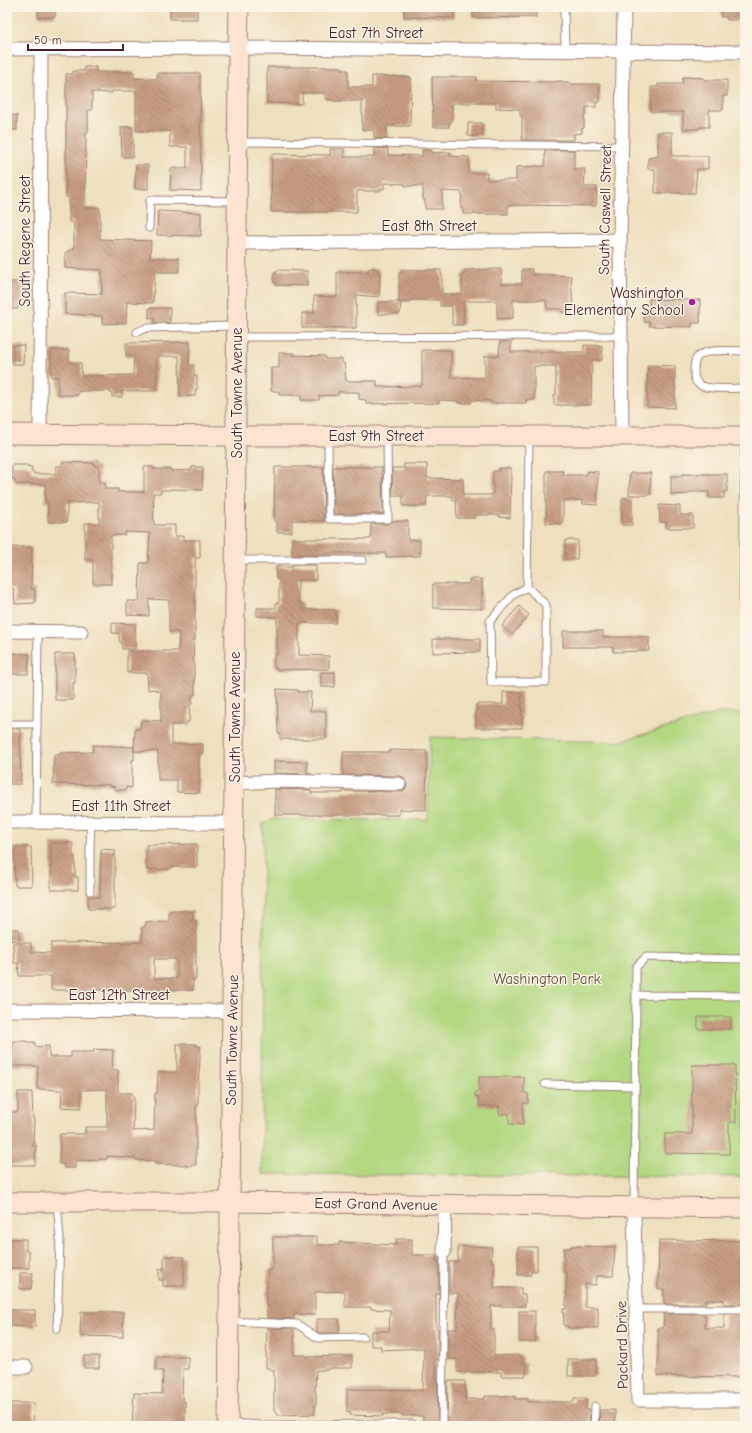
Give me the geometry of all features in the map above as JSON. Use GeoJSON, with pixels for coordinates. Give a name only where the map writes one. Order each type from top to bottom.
{"type":"FeatureCollection","features":[{"type":"Feature","properties":{"kind":"street","name":"South Towne Avenue"},"geometry":{"type":"LineString","coordinates":[[228,1425],[234,823],[239,7]]}},
{"type":"Feature","properties":{"kind":"street","name":"South Caswell Street"},"geometry":{"type":"LineString","coordinates":[[622,436],[620,240],[624,7]]}},
{"type":"Feature","properties":{"kind":"street","name":"East 7th Street"},"geometry":{"type":"LineString","coordinates":[[7,49],[238,48],[745,52]]}},
{"type":"Feature","properties":{"kind":"street","name":"South Regene Street"},"geometry":{"type":"LineString","coordinates":[[40,434],[42,49]]}},
{"type":"Feature","properties":{"kind":"street","name":"East 8th Street"},"geometry":{"type":"LineString","coordinates":[[238,243],[620,240]]}},
{"type":"Feature","properties":{"kind":"street","name":"East 9th Street"},"geometry":{"type":"LineString","coordinates":[[7,434],[237,436],[745,436]]}},
{"type":"Feature","properties":{"kind":"street"},"geometry":{"type":"LineString","coordinates":[[7,631],[81,632]]}},
{"type":"Feature","properties":{"kind":"street"},"geometry":{"type":"LineString","coordinates":[[234,783],[280,781],[399,784]]}},
{"type":"Feature","properties":{"kind":"street","name":"East 11th Street"},"geometry":{"type":"LineString","coordinates":[[7,822],[234,823]]}},
{"type":"Feature","properties":{"kind":"street","name":"East 12th Street"},"geometry":{"type":"LineString","coordinates":[[7,1010],[232,1011]]}},
{"type":"Feature","properties":{"kind":"street","name":"East Grand Avenue"},"geometry":{"type":"LineString","coordinates":[[7,1202],[230,1202],[745,1208]]}},
{"type":"Feature","properties":{"kind":"street"},"geometry":{"type":"LineString","coordinates":[[444,1252],[445,1204]]}},
{"type":"Feature","properties":{"kind":"street","name":"Packard Drive"},"geometry":{"type":"LineString","coordinates":[[634,1207],[638,1400],[745,1400]]}},
{"type":"Feature","properties":{"kind":"street"},"geometry":{"type":"LineString","coordinates":[[7,1367],[26,1367]]}},
{"type":"Feature","properties":{"kind":"lane"},"geometry":{"type":"LineString","coordinates":[[564,7],[565,51]]}},
{"type":"Feature","properties":{"kind":"lane"},"geometry":{"type":"LineString","coordinates":[[238,142],[622,146]]}},
{"type":"Feature","properties":{"kind":"lane"},"geometry":{"type":"LineString","coordinates":[[149,228],[150,200],[238,201]]}},
{"type":"Feature","properties":{"kind":"lane"},"geometry":{"type":"LineString","coordinates":[[137,332],[146,328],[237,331],[621,336]]}},
{"type":"Feature","properties":{"kind":"lane"},"geometry":{"type":"LineString","coordinates":[[745,351],[707,351],[696,358],[694,366],[694,378],[697,383],[703,386],[745,388]]}},
{"type":"Feature","properties":{"kind":"lane"},"geometry":{"type":"LineString","coordinates":[[328,436],[329,519],[388,519],[387,436]]}},
{"type":"Feature","properties":{"kind":"lane"},"geometry":{"type":"LineString","coordinates":[[527,587],[513,594],[490,621],[491,682],[546,682],[546,605],[527,587],[529,436]]}},
{"type":"Feature","properties":{"kind":"lane"},"geometry":{"type":"LineString","coordinates":[[744,604],[745,436]]}},
{"type":"Feature","properties":{"kind":"lane"},"geometry":{"type":"LineString","coordinates":[[236,560],[363,560]]}},
{"type":"Feature","properties":{"kind":"lane"},"geometry":{"type":"LineString","coordinates":[[36,822],[38,632]]}},
{"type":"Feature","properties":{"kind":"lane"},"geometry":{"type":"LineString","coordinates":[[7,724],[37,724]]}},
{"type":"Feature","properties":{"kind":"lane"},"geometry":{"type":"LineString","coordinates":[[90,891],[91,822]]}},
{"type":"Feature","properties":{"kind":"lane"},"geometry":{"type":"LineString","coordinates":[[634,1207],[636,967],[646,957],[745,960]]}},
{"type":"Feature","properties":{"kind":"lane"},"geometry":{"type":"LineString","coordinates":[[636,995],[745,996]]}},
{"type":"Feature","properties":{"kind":"lane"},"geometry":{"type":"LineString","coordinates":[[545,1084],[635,1086]]}},
{"type":"Feature","properties":{"kind":"lane"},"geometry":{"type":"LineString","coordinates":[[57,1202],[60,1239],[57,1329]]}},
{"type":"Feature","properties":{"kind":"lane"},"geometry":{"type":"LineString","coordinates":[[442,1426],[444,1252]]}},
{"type":"Feature","properties":{"kind":"lane"},"geometry":{"type":"LineString","coordinates":[[637,1309],[745,1309]]}},
{"type":"Feature","properties":{"kind":"lane"},"geometry":{"type":"LineString","coordinates":[[229,1321],[297,1324],[318,1338],[363,1337]]}},
{"type":"Feature","properties":{"kind":"lane"},"geometry":{"type":"LineString","coordinates":[[594,1426],[595,1406]]}},
{"type":"Feature","properties":{"kind":"lane"},"geometry":{"type":"LineString","coordinates":[[228,1425],[412,1424]]}},
{"type":"Feature","properties":{"kind":"green space","name":"Washington Park"},"geometry":{"type":"Polygon","coordinates":[[[719,713],[745,713],[745,1177],[262,1174],[263,824],[273,819],[428,820],[430,737],[617,742],[719,713]]]}},
{"type":"Feature","properties":{"kind":"building"},"geometry":{"type":"Polygon","coordinates":[[[38,7],[56,7],[55,17],[38,17],[38,7]]]}},
{"type":"Feature","properties":{"kind":"building"},"geometry":{"type":"Polygon","coordinates":[[[170,7],[195,7],[197,8],[197,19],[170,19],[170,7]]]}},
{"type":"Feature","properties":{"kind":"building"},"geometry":{"type":"Polygon","coordinates":[[[404,7],[454,7],[454,18],[404,17],[404,7]]]}},
{"type":"Feature","properties":{"kind":"building"},"geometry":{"type":"Polygon","coordinates":[[[473,7],[536,7],[536,17],[473,18],[473,7]]]}},
{"type":"Feature","properties":{"kind":"building"},"geometry":{"type":"Polygon","coordinates":[[[721,7],[737,7],[737,20],[727,20],[727,17],[721,17],[721,7]]]}},
{"type":"Feature","properties":{"kind":"building"},"geometry":{"type":"Polygon","coordinates":[[[84,67],[96,67],[96,72],[134,72],[134,78],[157,79],[158,73],[200,73],[201,191],[170,190],[171,168],[187,168],[187,147],[170,147],[170,131],[136,131],[136,91],[112,91],[112,93],[92,92],[92,110],[88,110],[88,133],[86,133],[85,208],[100,208],[100,239],[151,241],[150,258],[179,258],[179,272],[155,272],[153,303],[127,302],[126,323],[102,324],[102,316],[65,314],[65,293],[102,294],[102,270],[65,268],[65,253],[74,248],[74,222],[69,222],[69,197],[66,197],[66,74],[73,74],[73,71],[84,71],[84,67]]]}},
{"type":"Feature","properties":{"kind":"building"},"geometry":{"type":"Polygon","coordinates":[[[267,67],[342,67],[342,70],[348,70],[348,87],[372,87],[372,76],[410,77],[410,126],[387,126],[387,139],[374,138],[374,130],[362,130],[362,101],[333,101],[325,99],[325,93],[302,93],[302,104],[267,103],[267,67]]]}},
{"type":"Feature","properties":{"kind":"building"},"geometry":{"type":"Polygon","coordinates":[[[432,77],[477,77],[476,81],[562,81],[568,82],[568,84],[600,84],[600,102],[596,102],[596,107],[586,107],[586,115],[584,115],[584,128],[582,128],[582,133],[574,134],[574,140],[522,140],[522,116],[520,116],[520,109],[496,108],[496,103],[452,103],[452,122],[449,122],[449,127],[433,127],[432,77]]]}},
{"type":"Feature","properties":{"kind":"building"},"geometry":{"type":"Polygon","coordinates":[[[683,77],[704,78],[704,80],[727,80],[727,96],[723,96],[723,110],[709,110],[709,127],[699,127],[699,129],[683,129],[683,112],[651,112],[651,87],[658,87],[658,84],[682,84],[683,77]]]}},
{"type":"Feature","properties":{"kind":"building"},"geometry":{"type":"Polygon","coordinates":[[[17,115],[17,130],[7,130],[7,116],[17,115]]]}},
{"type":"Feature","properties":{"kind":"building"},"geometry":{"type":"Polygon","coordinates":[[[468,123],[482,123],[482,136],[468,136],[468,123]]]}},
{"type":"Feature","properties":{"kind":"building"},"geometry":{"type":"Polygon","coordinates":[[[121,127],[133,127],[133,157],[122,157],[121,127]]]}},
{"type":"Feature","properties":{"kind":"building"},"geometry":{"type":"Polygon","coordinates":[[[658,132],[672,132],[672,156],[708,156],[708,169],[697,169],[695,193],[655,193],[655,169],[648,169],[648,158],[658,156],[658,132]]]}},
{"type":"Feature","properties":{"kind":"building"},"geometry":{"type":"Polygon","coordinates":[[[374,148],[388,149],[388,155],[422,156],[422,150],[431,150],[431,153],[450,152],[450,156],[469,157],[469,173],[487,173],[487,180],[516,180],[516,167],[545,166],[545,150],[574,150],[574,169],[585,169],[584,187],[597,187],[596,206],[508,205],[508,214],[463,214],[463,209],[461,209],[462,192],[442,191],[442,209],[425,209],[425,200],[423,200],[423,186],[405,186],[405,184],[384,183],[384,189],[380,189],[380,191],[357,191],[357,212],[271,212],[272,154],[330,155],[330,149],[344,149],[344,157],[374,157],[374,148]]]}},
{"type":"Feature","properties":{"kind":"building"},"geometry":{"type":"Polygon","coordinates":[[[136,165],[148,165],[148,189],[135,189],[136,165]]]}},
{"type":"Feature","properties":{"kind":"building"},"geometry":{"type":"Polygon","coordinates":[[[158,211],[201,213],[201,236],[157,235],[158,211]]]}},
{"type":"Feature","properties":{"kind":"building"},"geometry":{"type":"Polygon","coordinates":[[[369,268],[379,269],[379,297],[356,295],[356,328],[302,328],[302,313],[314,313],[314,296],[337,297],[337,272],[368,272],[369,268]]]}},
{"type":"Feature","properties":{"kind":"building"},"geometry":{"type":"Polygon","coordinates":[[[501,269],[502,284],[522,284],[522,269],[532,269],[532,274],[571,276],[573,311],[562,312],[562,309],[547,309],[546,300],[513,300],[513,318],[497,319],[497,301],[464,301],[463,325],[452,325],[452,306],[440,306],[440,300],[410,300],[410,302],[399,302],[399,273],[401,273],[401,270],[441,270],[442,294],[462,294],[462,275],[465,274],[465,270],[501,269]]]}},
{"type":"Feature","properties":{"kind":"building"},"geometry":{"type":"Polygon","coordinates":[[[277,270],[307,271],[307,286],[276,285],[276,282],[274,283],[274,272],[277,272],[277,270]]]}},
{"type":"Feature","properties":{"kind":"building"},"geometry":{"type":"Polygon","coordinates":[[[7,282],[23,282],[23,300],[18,300],[18,309],[7,309],[7,282]]]}},
{"type":"Feature","properties":{"kind":"building"},"geometry":{"type":"Polygon","coordinates":[[[649,299],[700,300],[700,323],[692,323],[692,327],[649,326],[650,322],[644,322],[644,310],[649,310],[649,299]]]}},
{"type":"Feature","properties":{"kind":"building"},"geometry":{"type":"Polygon","coordinates":[[[378,302],[401,302],[400,314],[378,314],[378,302]]]}},
{"type":"Feature","properties":{"kind":"building"},"geometry":{"type":"Polygon","coordinates":[[[149,308],[170,308],[170,322],[154,323],[154,318],[149,318],[149,308]]]}},
{"type":"Feature","properties":{"kind":"building"},"geometry":{"type":"Polygon","coordinates":[[[190,342],[189,365],[194,365],[194,376],[197,376],[197,390],[195,390],[195,396],[180,397],[179,356],[157,356],[156,391],[122,391],[122,397],[112,397],[112,393],[110,393],[110,391],[78,391],[78,395],[58,395],[58,377],[51,377],[51,350],[69,350],[69,363],[81,363],[82,376],[133,375],[134,356],[126,356],[126,343],[190,342]]]}},
{"type":"Feature","properties":{"kind":"building"},"geometry":{"type":"Polygon","coordinates":[[[500,342],[511,342],[511,352],[584,352],[584,345],[602,346],[602,360],[592,360],[591,405],[554,405],[554,395],[556,395],[556,366],[534,366],[534,400],[526,400],[526,403],[491,403],[491,401],[472,400],[471,403],[458,403],[458,401],[439,400],[439,403],[366,404],[366,400],[359,399],[359,392],[338,392],[338,395],[319,396],[319,400],[301,400],[301,395],[279,395],[279,391],[271,391],[271,368],[279,368],[279,353],[325,356],[325,359],[342,359],[342,363],[344,363],[346,381],[377,381],[377,387],[422,386],[422,350],[451,350],[451,377],[485,378],[485,356],[499,356],[500,342]]]}},
{"type":"Feature","properties":{"kind":"building"},"geometry":{"type":"Polygon","coordinates":[[[13,345],[24,345],[23,364],[13,364],[13,345]]]}},
{"type":"Feature","properties":{"kind":"building"},"geometry":{"type":"Polygon","coordinates":[[[648,365],[675,366],[675,408],[647,407],[648,365]]]}},
{"type":"Feature","properties":{"kind":"building"},"geometry":{"type":"Polygon","coordinates":[[[62,462],[94,463],[94,466],[99,466],[99,483],[105,483],[105,489],[118,489],[118,492],[144,492],[144,467],[153,467],[153,469],[171,469],[171,471],[192,470],[192,467],[203,467],[202,490],[170,489],[161,490],[161,493],[153,493],[154,525],[175,525],[175,536],[183,536],[183,540],[200,540],[200,558],[195,558],[195,640],[193,640],[195,695],[192,695],[192,704],[190,704],[189,722],[186,722],[186,725],[171,725],[171,744],[203,744],[203,754],[200,754],[199,760],[199,793],[177,792],[177,780],[158,780],[158,751],[134,751],[135,729],[140,729],[141,720],[161,721],[161,691],[156,691],[156,689],[148,690],[147,673],[127,673],[127,651],[178,651],[179,632],[169,632],[169,600],[149,599],[149,616],[127,615],[127,601],[139,601],[140,563],[148,563],[150,533],[125,532],[125,535],[111,535],[111,584],[93,584],[93,560],[85,560],[85,523],[99,524],[99,502],[67,503],[67,522],[48,522],[48,502],[45,502],[45,484],[15,484],[15,479],[12,479],[12,465],[27,465],[32,467],[31,472],[34,472],[34,474],[56,474],[56,466],[62,466],[62,462]]]}},
{"type":"Feature","properties":{"kind":"building"},"geometry":{"type":"Polygon","coordinates":[[[404,464],[427,464],[427,478],[463,479],[463,495],[493,495],[493,471],[499,471],[499,468],[511,468],[510,518],[499,517],[499,515],[475,515],[475,518],[457,518],[456,500],[452,500],[453,496],[427,496],[426,506],[403,506],[403,496],[393,496],[392,468],[404,468],[404,464]]]}},
{"type":"Feature","properties":{"kind":"building"},"geometry":{"type":"Polygon","coordinates":[[[275,467],[323,467],[324,521],[292,520],[292,532],[277,532],[277,522],[274,520],[275,467]]]}},
{"type":"Feature","properties":{"kind":"building"},"geometry":{"type":"Polygon","coordinates":[[[333,467],[382,467],[383,514],[334,514],[333,467]]]}},
{"type":"Feature","properties":{"kind":"building"},"geometry":{"type":"Polygon","coordinates":[[[546,471],[563,471],[563,475],[586,475],[587,471],[598,472],[597,505],[583,504],[582,500],[563,500],[563,524],[546,523],[546,471]]]}},
{"type":"Feature","properties":{"kind":"building"},"geometry":{"type":"Polygon","coordinates":[[[630,473],[651,473],[650,495],[629,495],[630,473]]]}},
{"type":"Feature","properties":{"kind":"building"},"geometry":{"type":"Polygon","coordinates":[[[682,474],[727,474],[727,492],[724,492],[724,498],[709,498],[709,492],[689,492],[689,494],[671,495],[671,476],[682,476],[682,474]]]}},
{"type":"Feature","properties":{"kind":"building"},"geometry":{"type":"Polygon","coordinates":[[[622,498],[632,499],[632,525],[622,525],[622,498]]]}},
{"type":"Feature","properties":{"kind":"building"},"geometry":{"type":"Polygon","coordinates":[[[659,505],[680,506],[680,515],[693,515],[693,528],[666,528],[666,522],[660,522],[659,505]]]}},
{"type":"Feature","properties":{"kind":"building"},"geometry":{"type":"Polygon","coordinates":[[[392,521],[408,521],[408,540],[420,540],[420,556],[386,557],[386,553],[327,553],[327,555],[292,555],[292,539],[371,539],[371,524],[388,524],[392,521]]]}},
{"type":"Feature","properties":{"kind":"building"},"geometry":{"type":"Polygon","coordinates":[[[565,540],[578,540],[577,559],[565,559],[565,540]]]}},
{"type":"Feature","properties":{"kind":"building"},"geometry":{"type":"Polygon","coordinates":[[[7,547],[32,547],[31,589],[35,589],[35,603],[15,604],[14,589],[7,589],[7,547]]]}},
{"type":"Feature","properties":{"kind":"building"},"geometry":{"type":"Polygon","coordinates":[[[292,565],[316,565],[316,580],[298,580],[298,603],[302,603],[302,609],[336,610],[336,623],[299,623],[299,655],[329,656],[329,669],[277,670],[277,668],[274,668],[274,655],[277,655],[277,617],[257,616],[257,608],[276,608],[276,603],[279,603],[279,579],[276,579],[276,567],[292,567],[292,565]]]}},
{"type":"Feature","properties":{"kind":"building"},"geometry":{"type":"Polygon","coordinates":[[[469,579],[482,579],[482,609],[433,608],[433,584],[469,584],[469,579]]]}},
{"type":"Feature","properties":{"kind":"building"},"geometry":{"type":"Polygon","coordinates":[[[519,606],[529,615],[512,635],[502,626],[519,606]]]}},
{"type":"Feature","properties":{"kind":"building"},"geometry":{"type":"Polygon","coordinates":[[[112,623],[135,624],[135,649],[122,649],[122,643],[119,641],[119,633],[112,633],[112,623]]]}},
{"type":"Feature","properties":{"kind":"building"},"geometry":{"type":"Polygon","coordinates":[[[563,631],[603,631],[603,637],[649,637],[649,651],[613,652],[613,647],[563,647],[563,631]]]}},
{"type":"Feature","properties":{"kind":"building"},"geometry":{"type":"Polygon","coordinates":[[[433,639],[480,639],[480,652],[433,653],[433,639]]]}},
{"type":"Feature","properties":{"kind":"building"},"geometry":{"type":"Polygon","coordinates":[[[7,653],[29,654],[28,674],[7,674],[7,653]]]}},
{"type":"Feature","properties":{"kind":"building"},"geometry":{"type":"Polygon","coordinates":[[[55,654],[75,654],[75,683],[73,683],[73,700],[55,700],[55,654]]]}},
{"type":"Feature","properties":{"kind":"building"},"geometry":{"type":"Polygon","coordinates":[[[321,672],[335,672],[335,687],[321,687],[321,672]]]}},
{"type":"Feature","properties":{"kind":"building"},"geometry":{"type":"Polygon","coordinates":[[[277,689],[311,692],[310,711],[326,711],[326,739],[280,739],[280,733],[278,733],[277,689]]]}},
{"type":"Feature","properties":{"kind":"building"},"geometry":{"type":"Polygon","coordinates":[[[503,692],[521,692],[522,728],[476,728],[476,704],[503,704],[503,692]]]}},
{"type":"Feature","properties":{"kind":"building"},"geometry":{"type":"Polygon","coordinates":[[[8,729],[20,729],[21,784],[7,784],[8,729]]]}},
{"type":"Feature","properties":{"kind":"building"},"geometry":{"type":"Polygon","coordinates":[[[93,745],[134,747],[134,760],[132,760],[132,788],[126,787],[126,790],[115,790],[115,787],[110,785],[53,784],[54,755],[60,755],[60,753],[91,752],[93,751],[93,745]]]}},
{"type":"Feature","properties":{"kind":"building"},"geometry":{"type":"Polygon","coordinates":[[[390,750],[427,751],[426,810],[399,809],[399,815],[275,815],[275,789],[311,790],[311,793],[343,793],[343,791],[403,791],[407,784],[403,777],[400,776],[343,775],[343,752],[390,752],[390,750]]]}},
{"type":"Feature","properties":{"kind":"building"},"geometry":{"type":"Polygon","coordinates":[[[274,761],[307,762],[307,773],[311,774],[274,773],[274,761]]]}},
{"type":"Feature","properties":{"kind":"building"},"geometry":{"type":"Polygon","coordinates":[[[51,843],[73,843],[73,856],[75,856],[75,877],[78,877],[78,890],[51,890],[51,843]]]}},
{"type":"Feature","properties":{"kind":"building"},"geometry":{"type":"Polygon","coordinates":[[[197,844],[197,867],[171,867],[170,869],[147,870],[146,845],[197,844]]]}},
{"type":"Feature","properties":{"kind":"building"},"geometry":{"type":"Polygon","coordinates":[[[14,847],[31,847],[32,886],[15,886],[14,847]]]}},
{"type":"Feature","properties":{"kind":"building"},"geometry":{"type":"Polygon","coordinates":[[[101,849],[115,850],[115,909],[88,909],[88,897],[100,897],[101,849]]]}},
{"type":"Feature","properties":{"kind":"building"},"geometry":{"type":"Polygon","coordinates":[[[169,911],[193,911],[193,920],[196,920],[196,979],[193,979],[193,990],[51,990],[51,976],[19,976],[18,963],[14,963],[13,943],[31,943],[31,952],[51,953],[51,943],[142,942],[142,927],[145,927],[146,922],[169,921],[169,911]],[[154,959],[154,978],[177,979],[177,959],[154,959]]]}},
{"type":"Feature","properties":{"kind":"building"},"geometry":{"type":"Polygon","coordinates":[[[7,929],[19,929],[19,941],[7,940],[7,929]]]}},
{"type":"Feature","properties":{"kind":"building"},"geometry":{"type":"Polygon","coordinates":[[[698,1017],[731,1017],[731,1029],[698,1029],[698,1017]]]}},
{"type":"Feature","properties":{"kind":"building"},"geometry":{"type":"Polygon","coordinates":[[[13,1041],[35,1042],[35,1047],[49,1046],[49,1057],[71,1057],[71,1052],[94,1052],[94,1049],[113,1050],[112,1070],[118,1070],[118,1093],[132,1093],[134,1096],[133,1131],[154,1130],[155,1093],[157,1093],[158,1072],[176,1072],[177,1044],[196,1044],[196,1046],[200,1046],[198,1105],[196,1105],[196,1165],[190,1165],[188,1167],[185,1165],[155,1164],[155,1161],[107,1156],[107,1159],[75,1161],[75,1168],[64,1168],[64,1164],[59,1164],[60,1134],[85,1134],[85,1127],[107,1127],[107,1089],[81,1090],[81,1108],[61,1107],[62,1090],[37,1089],[38,1066],[12,1066],[13,1041]]]}},
{"type":"Feature","properties":{"kind":"building"},"geometry":{"type":"Polygon","coordinates":[[[692,1065],[735,1065],[736,1122],[729,1122],[729,1154],[665,1153],[665,1134],[692,1134],[692,1065]]]}},
{"type":"Feature","properties":{"kind":"building"},"geometry":{"type":"Polygon","coordinates":[[[479,1077],[524,1077],[524,1093],[528,1093],[528,1103],[523,1103],[523,1125],[509,1124],[509,1114],[499,1114],[499,1106],[479,1106],[479,1099],[474,1094],[479,1091],[479,1077]]]}},
{"type":"Feature","properties":{"kind":"building"},"geometry":{"type":"Polygon","coordinates":[[[18,1092],[32,1092],[34,1119],[33,1146],[36,1146],[35,1165],[7,1165],[7,1112],[18,1112],[18,1092]]]}},
{"type":"Feature","properties":{"kind":"building"},"geometry":{"type":"Polygon","coordinates":[[[273,1237],[317,1237],[317,1245],[339,1245],[339,1242],[397,1245],[396,1239],[412,1239],[412,1255],[436,1255],[436,1261],[439,1261],[439,1294],[436,1294],[436,1328],[438,1329],[438,1359],[436,1359],[436,1381],[438,1381],[437,1426],[423,1426],[423,1416],[402,1416],[402,1414],[383,1414],[383,1416],[350,1415],[350,1411],[347,1412],[347,1389],[423,1390],[424,1348],[381,1350],[381,1346],[371,1346],[371,1331],[389,1331],[390,1310],[371,1309],[371,1307],[345,1307],[345,1291],[315,1292],[315,1315],[294,1314],[294,1319],[267,1318],[266,1291],[268,1270],[273,1269],[273,1237]]]}},
{"type":"Feature","properties":{"kind":"building"},"geometry":{"type":"Polygon","coordinates":[[[7,1239],[26,1239],[26,1251],[29,1251],[29,1268],[7,1268],[7,1239]]]}},
{"type":"Feature","properties":{"kind":"building"},"geometry":{"type":"Polygon","coordinates":[[[659,1240],[745,1241],[745,1304],[724,1304],[724,1300],[705,1300],[705,1304],[664,1304],[664,1289],[658,1289],[659,1240]]]}},
{"type":"Feature","properties":{"kind":"building"},"geometry":{"type":"Polygon","coordinates":[[[458,1246],[492,1247],[491,1262],[494,1262],[494,1288],[521,1288],[521,1294],[525,1294],[525,1306],[491,1306],[491,1329],[494,1329],[494,1356],[522,1355],[522,1363],[526,1363],[526,1376],[501,1376],[501,1372],[457,1372],[457,1359],[448,1359],[448,1329],[457,1329],[458,1293],[449,1293],[449,1262],[458,1262],[458,1246]]]}},
{"type":"Feature","properties":{"kind":"building"},"geometry":{"type":"Polygon","coordinates":[[[571,1246],[615,1247],[613,1276],[597,1276],[596,1285],[585,1284],[585,1307],[598,1307],[598,1328],[568,1328],[568,1326],[564,1326],[563,1309],[566,1309],[567,1272],[564,1272],[564,1248],[571,1248],[571,1246]]]}},
{"type":"Feature","properties":{"kind":"building"},"geometry":{"type":"Polygon","coordinates":[[[518,1247],[537,1247],[537,1271],[531,1271],[531,1275],[518,1275],[518,1247]]]}},
{"type":"Feature","properties":{"kind":"building"},"geometry":{"type":"Polygon","coordinates":[[[164,1256],[184,1257],[184,1286],[163,1286],[163,1280],[159,1280],[159,1269],[164,1269],[164,1256]]]}},
{"type":"Feature","properties":{"kind":"building"},"geometry":{"type":"Polygon","coordinates":[[[20,1273],[33,1273],[31,1289],[20,1289],[20,1273]]]}},
{"type":"Feature","properties":{"kind":"building"},"geometry":{"type":"Polygon","coordinates":[[[7,1310],[35,1310],[35,1327],[7,1326],[7,1310]]]}},
{"type":"Feature","properties":{"kind":"building"},"geometry":{"type":"Polygon","coordinates":[[[519,1311],[535,1311],[535,1342],[519,1342],[519,1311]]]}},
{"type":"Feature","properties":{"kind":"building"},"geometry":{"type":"Polygon","coordinates":[[[81,1312],[123,1312],[123,1337],[80,1336],[81,1312]]]}},
{"type":"Feature","properties":{"kind":"building"},"geometry":{"type":"Polygon","coordinates":[[[664,1314],[705,1314],[705,1328],[724,1328],[724,1314],[745,1314],[745,1330],[742,1329],[742,1377],[658,1376],[658,1328],[663,1328],[664,1314]]]}},
{"type":"Feature","properties":{"kind":"building"},"geometry":{"type":"Polygon","coordinates":[[[317,1319],[339,1319],[339,1333],[319,1333],[317,1331],[317,1319]]]}},
{"type":"Feature","properties":{"kind":"building"},"geometry":{"type":"Polygon","coordinates":[[[267,1328],[294,1329],[294,1355],[306,1355],[305,1357],[352,1356],[352,1368],[328,1368],[328,1370],[316,1370],[315,1414],[277,1415],[277,1411],[274,1411],[274,1370],[266,1368],[267,1328]]]}},
{"type":"Feature","properties":{"kind":"building"},"geometry":{"type":"Polygon","coordinates":[[[84,1356],[99,1356],[99,1368],[84,1368],[84,1356]]]}},
{"type":"Feature","properties":{"kind":"building"},"geometry":{"type":"Polygon","coordinates":[[[156,1357],[188,1357],[188,1369],[183,1369],[182,1401],[185,1401],[184,1426],[132,1426],[134,1393],[162,1394],[163,1371],[156,1371],[156,1357]]]}},
{"type":"Feature","properties":{"kind":"building"},"geometry":{"type":"Polygon","coordinates":[[[568,1359],[596,1359],[596,1376],[568,1376],[568,1359]]]}},
{"type":"Feature","properties":{"kind":"building"},"geometry":{"type":"Polygon","coordinates":[[[448,1381],[465,1381],[465,1399],[485,1399],[485,1396],[515,1396],[515,1399],[528,1399],[528,1402],[574,1402],[574,1398],[586,1398],[586,1410],[590,1410],[589,1426],[447,1426],[448,1381]]]}},
{"type":"Feature","properties":{"kind":"building"},"geometry":{"type":"Polygon","coordinates":[[[7,1403],[34,1403],[33,1426],[7,1426],[7,1403]]]}},
{"type":"Feature","properties":{"kind":"building"},"geometry":{"type":"Polygon","coordinates":[[[600,1410],[615,1410],[615,1426],[599,1426],[600,1410]]]}},
{"type":"Feature","properties":{"kind":"place","name":"Washington Elementary School"},"geometry":{"type":"Point","coordinates":[692,302]}}]}
